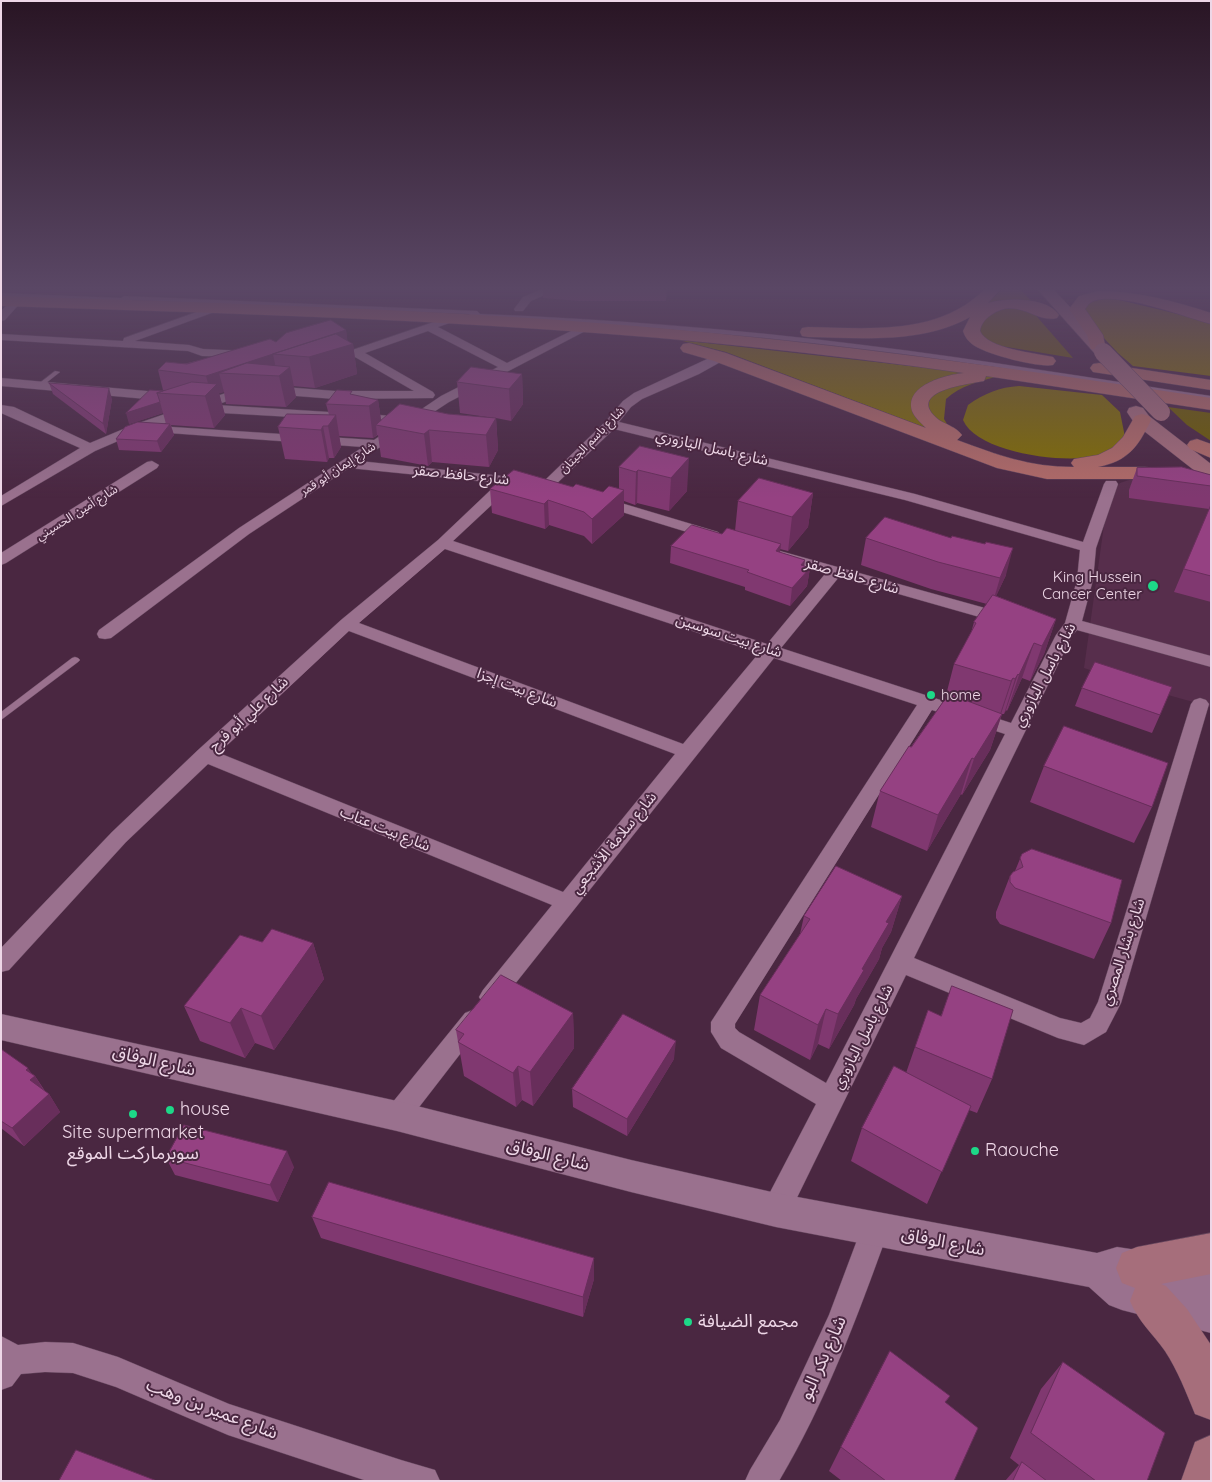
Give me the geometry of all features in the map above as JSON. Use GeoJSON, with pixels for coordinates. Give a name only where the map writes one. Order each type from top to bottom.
{"type":"FeatureCollection","features":[{"type":"Feature","properties":{"kind":"main road"},"geometry":{"type":"LineString","coordinates":[[726,359],[1004,464],[1054,474],[1145,473],[1169,476],[1211,490]]}},
{"type":"Feature","properties":{"kind":"main road"},"geometry":{"type":"LineString","coordinates":[[907,359],[1052,379],[1211,404]]}},
{"type":"Feature","properties":{"kind":"main road"},"geometry":{"type":"LineString","coordinates":[[1032,359],[1211,385]]}},
{"type":"Feature","properties":{"kind":"main road"},"geometry":{"type":"LineString","coordinates":[[1039,359],[1047,361]]}},
{"type":"Feature","properties":{"kind":"main road"},"geometry":{"type":"LineString","coordinates":[[1101,359],[1139,416],[1211,474]]}},
{"type":"Feature","properties":{"kind":"main road"},"geometry":{"type":"LineString","coordinates":[[1105,359],[1206,451]]}},
{"type":"Feature","properties":{"kind":"main road"},"geometry":{"type":"LineString","coordinates":[[1145,374],[1211,379]]}},
{"type":"Feature","properties":{"kind":"main road"},"geometry":{"type":"LineString","coordinates":[[1052,379],[961,377],[934,386],[920,400],[920,410],[926,420],[939,429],[969,443],[1004,455],[1056,464],[1086,463],[1116,455],[1125,450],[1132,441],[1139,416]]}},
{"type":"Feature","properties":{"kind":"main road"},"geometry":{"type":"LineString","coordinates":[[1211,1253],[1144,1284],[1190,1348],[1211,1398]]}},
{"type":"Feature","properties":{"kind":"main road"},"geometry":{"type":"LineString","coordinates":[[1204,1481],[1211,1458]]}},
{"type":"Feature","properties":{"kind":"street"},"geometry":{"type":"LineString","coordinates":[[320,365],[338,359]]}},
{"type":"Feature","properties":{"kind":"street"},"geometry":{"type":"LineString","coordinates":[[367,359],[428,395]]}},
{"type":"Feature","properties":{"kind":"street"},"geometry":{"type":"LineString","coordinates":[[491,359],[506,367]]}},
{"type":"Feature","properties":{"kind":"street","name":"شارع إيمان أبو قمر"},"geometry":{"type":"LineString","coordinates":[[105,634],[244,531],[345,464],[445,399],[522,359]]}},
{"type":"Feature","properties":{"kind":"street","name":"شارع باسم الجيتان"},"geometry":{"type":"LineString","coordinates":[[547,485],[611,424],[627,404],[638,396],[716,359]]}},
{"type":"Feature","properties":{"kind":"street"},"geometry":{"type":"LineString","coordinates":[[1,502],[90,448],[195,407],[285,377]]}},
{"type":"Feature","properties":{"kind":"street"},"geometry":{"type":"LineString","coordinates":[[1,382],[212,401]]}},
{"type":"Feature","properties":{"kind":"street"},"geometry":{"type":"LineString","coordinates":[[249,389],[335,395],[428,395],[445,399]]}},
{"type":"Feature","properties":{"kind":"street"},"geometry":{"type":"LineString","coordinates":[[195,407],[413,420]]}},
{"type":"Feature","properties":{"kind":"street"},"geometry":{"type":"LineString","coordinates":[[1,409],[8,410],[90,448]]}},
{"type":"Feature","properties":{"kind":"street","name":"شارع باسل اليازوري"},"geometry":{"type":"LineString","coordinates":[[611,424],[742,454],[881,490],[1088,548],[1085,580],[1065,626],[901,963],[776,1210]]}},
{"type":"Feature","properties":{"kind":"street"},"geometry":{"type":"LineString","coordinates":[[138,428],[377,444]]}},
{"type":"Feature","properties":{"kind":"street","name":"شارع حافظ صقر"},"geometry":{"type":"LineString","coordinates":[[345,464],[547,485],[566,491]]}},
{"type":"Feature","properties":{"kind":"street","name":"شارع أمين الحسيني"},"geometry":{"type":"LineString","coordinates":[[1,560],[152,465]]}},
{"type":"Feature","properties":{"kind":"street","name":"شارع علي أبو فرح"},"geometry":{"type":"LineString","coordinates":[[1,964],[118,837],[347,624],[443,543],[510,481]]}},
{"type":"Feature","properties":{"kind":"street"},"geometry":{"type":"LineString","coordinates":[[1088,548],[1111,484]]}},
{"type":"Feature","properties":{"kind":"street"},"geometry":{"type":"LineString","coordinates":[[584,496],[724,539]]}},
{"type":"Feature","properties":{"kind":"street","name":"شارع بيت سوسين"},"geometry":{"type":"LineString","coordinates":[[443,543],[772,650],[1015,732]]}},
{"type":"Feature","properties":{"kind":"street","name":"شارع حافظ صقر"},"geometry":{"type":"LineString","coordinates":[[770,553],[1017,622]]}},
{"type":"Feature","properties":{"kind":"street","name":"شارع سلامة الأشجعي"},"geometry":{"type":"LineString","coordinates":[[397,1116],[566,902],[835,572]]}},
{"type":"Feature","properties":{"kind":"street","name":"شارع بيت إجزا"},"geometry":{"type":"LineString","coordinates":[[347,624],[687,752]]}},
{"type":"Feature","properties":{"kind":"street"},"geometry":{"type":"LineString","coordinates":[[1065,626],[1142,631],[1211,652]]}},
{"type":"Feature","properties":{"kind":"street"},"geometry":{"type":"LineString","coordinates":[[1065,626],[1211,662]]}},
{"type":"Feature","properties":{"kind":"street"},"geometry":{"type":"LineString","coordinates":[[831,1100],[730,1040],[723,1032],[723,1022],[927,703]]}},
{"type":"Feature","properties":{"kind":"street","name":"شارع بشار المصري"},"geometry":{"type":"LineString","coordinates":[[901,963],[1058,1028],[1084,1034],[1098,1025],[1109,1003],[1200,704]]}},
{"type":"Feature","properties":{"kind":"street","name":"شارع بيت عتاب"},"geometry":{"type":"LineString","coordinates":[[205,755],[566,902]]}},
{"type":"Feature","properties":{"kind":"street","name":"شارع الوفاق"},"geometry":{"type":"LineString","coordinates":[[1,1026],[397,1116],[631,1176],[776,1210],[1097,1271],[1122,1292],[1144,1284],[1211,1289]]}},
{"type":"Feature","properties":{"kind":"street","name":"شارع بكر البو"},"geometry":{"type":"LineString","coordinates":[[761,1481],[791,1430],[841,1321],[875,1229]]}},
{"type":"Feature","properties":{"kind":"street","name":"شارع الوفاق"},"geometry":{"type":"LineString","coordinates":[[1144,1284],[1211,1314]]}},
{"type":"Feature","properties":{"kind":"street","name":"شارع عمير بن وهب"},"geometry":{"type":"LineString","coordinates":[[6,1362],[45,1357],[73,1358],[118,1372],[228,1419],[401,1476],[424,1481]]}},
{"type":"Feature","properties":{"kind":"lane"},"geometry":{"type":"LineString","coordinates":[[948,359],[1211,398]]}},
{"type":"Feature","properties":{"kind":"lane"},"geometry":{"type":"LineString","coordinates":[[969,359],[1211,393]]}},
{"type":"Feature","properties":{"kind":"lane"},"geometry":{"type":"LineString","coordinates":[[39,386],[57,372]]}},
{"type":"Feature","properties":{"kind":"lane"},"geometry":{"type":"LineString","coordinates":[[1,717],[75,660]]}},
{"type":"Feature","properties":{"kind":"shaded area"},"geometry":{"type":"Polygon","coordinates":[[[745,359],[850,359],[1000,376],[964,387],[946,399],[944,419],[950,429],[945,435],[745,359]]]}},
{"type":"Feature","properties":{"kind":"shaded area"},"geometry":{"type":"Polygon","coordinates":[[[1125,359],[1211,359],[1211,376],[1133,366],[1125,359]]]}},
{"type":"Feature","properties":{"kind":"shaded area"},"geometry":{"type":"Polygon","coordinates":[[[1019,386],[1102,395],[1120,412],[1125,437],[1112,449],[1101,455],[1064,458],[1044,457],[1003,448],[985,441],[971,431],[963,420],[968,405],[992,392],[1019,386]]]}},
{"type":"Feature","properties":{"kind":"shaded area"},"geometry":{"type":"Polygon","coordinates":[[[1168,407],[1211,413],[1211,441],[1187,425],[1168,407]]]}},
{"type":"Feature","properties":{"kind":"shaded area","name":"King Hussein Cancer Center"},"geometry":{"type":"Polygon","coordinates":[[[1129,480],[1152,480],[1211,493],[1211,707],[1150,690],[1084,668],[1107,504],[1120,483],[1129,480]]]}},
{"type":"Feature","properties":{"kind":"building"},"geometry":{"type":"Polygon","coordinates":[[[203,359],[257,359],[206,376],[158,370],[166,362],[187,364],[203,359]]]}},
{"type":"Feature","properties":{"kind":"building"},"geometry":{"type":"Polygon","coordinates":[[[247,363],[290,367],[279,376],[219,373],[247,363]]]}},
{"type":"Feature","properties":{"kind":"building"},"geometry":{"type":"Polygon","coordinates":[[[471,367],[522,374],[509,389],[457,382],[471,367]]]}},
{"type":"Feature","properties":{"kind":"building"},"geometry":{"type":"Polygon","coordinates":[[[192,382],[217,384],[205,396],[157,393],[192,382]]]}},
{"type":"Feature","properties":{"kind":"building"},"geometry":{"type":"Polygon","coordinates":[[[49,383],[109,388],[103,423],[49,383]]]}},
{"type":"Feature","properties":{"kind":"building"},"geometry":{"type":"Polygon","coordinates":[[[150,390],[163,391],[157,393],[160,402],[126,413],[150,390]]]}},
{"type":"Feature","properties":{"kind":"building"},"geometry":{"type":"Polygon","coordinates":[[[337,390],[352,391],[350,394],[378,400],[369,406],[326,404],[337,390]]]}},
{"type":"Feature","properties":{"kind":"building"},"geometry":{"type":"Polygon","coordinates":[[[400,404],[448,414],[496,418],[486,435],[429,430],[424,434],[376,425],[400,404]]]}},
{"type":"Feature","properties":{"kind":"building"},"geometry":{"type":"Polygon","coordinates":[[[287,414],[336,415],[328,426],[323,426],[321,430],[278,427],[287,414]]]}},
{"type":"Feature","properties":{"kind":"building"},"geometry":{"type":"Polygon","coordinates":[[[138,422],[170,424],[157,441],[116,439],[125,427],[138,422]]]}},
{"type":"Feature","properties":{"kind":"building"},"geometry":{"type":"Polygon","coordinates":[[[640,446],[689,458],[671,478],[619,467],[640,446]]]}},
{"type":"Feature","properties":{"kind":"building"},"geometry":{"type":"Polygon","coordinates":[[[1182,467],[1211,475],[1211,486],[1137,476],[1137,468],[1182,467]]]}},
{"type":"Feature","properties":{"kind":"building"},"geometry":{"type":"Polygon","coordinates":[[[514,470],[573,487],[576,484],[603,492],[609,486],[624,490],[592,519],[584,512],[548,500],[544,504],[490,489],[514,470]]]}},
{"type":"Feature","properties":{"kind":"building"},"geometry":{"type":"Polygon","coordinates":[[[759,478],[813,493],[792,517],[738,501],[759,478]]]}},
{"type":"Feature","properties":{"kind":"building"},"geometry":{"type":"Polygon","coordinates":[[[1211,505],[1211,576],[1184,569],[1211,505]]]}},
{"type":"Feature","properties":{"kind":"building"},"geometry":{"type":"Polygon","coordinates":[[[885,517],[951,538],[952,536],[1013,548],[1000,578],[938,562],[866,538],[885,517]]]}},
{"type":"Feature","properties":{"kind":"building"},"geometry":{"type":"Polygon","coordinates":[[[692,525],[722,534],[727,528],[781,544],[776,551],[805,560],[801,565],[810,568],[792,588],[747,572],[749,570],[671,546],[692,525]]]}},
{"type":"Feature","properties":{"kind":"building"},"geometry":{"type":"Polygon","coordinates":[[[993,595],[1056,619],[1042,646],[1034,643],[1019,675],[1011,681],[954,664],[976,623],[974,622],[993,595]]]}},
{"type":"Feature","properties":{"kind":"building"},"geometry":{"type":"Polygon","coordinates":[[[1095,662],[1172,687],[1160,715],[1082,688],[1095,662]]]}},
{"type":"Feature","properties":{"kind":"building"},"geometry":{"type":"Polygon","coordinates":[[[949,694],[1002,714],[974,759],[972,758],[938,815],[880,791],[909,746],[911,747],[949,694]]]}},
{"type":"Feature","properties":{"kind":"building"},"geometry":{"type":"Polygon","coordinates":[[[1064,726],[1168,763],[1152,807],[1044,766],[1064,726]]]}},
{"type":"Feature","properties":{"kind":"building"},"geometry":{"type":"Polygon","coordinates":[[[1032,849],[1122,880],[1111,923],[1015,888],[1010,882],[1010,876],[1013,872],[1023,867],[1020,858],[1022,854],[1032,849]]]}},
{"type":"Feature","properties":{"kind":"building"},"geometry":{"type":"Polygon","coordinates":[[[836,866],[902,896],[886,922],[889,923],[862,969],[864,970],[838,1014],[826,1009],[818,1025],[760,995],[810,919],[804,916],[836,866]]]}},
{"type":"Feature","properties":{"kind":"building"},"geometry":{"type":"Polygon","coordinates":[[[272,929],[313,943],[261,1016],[241,1008],[230,1023],[184,1006],[240,935],[262,942],[272,929]]]}},
{"type":"Feature","properties":{"kind":"building"},"geometry":{"type":"Polygon","coordinates":[[[501,975],[573,1013],[530,1072],[518,1066],[513,1073],[458,1042],[464,1034],[456,1030],[501,975]]]}},
{"type":"Feature","properties":{"kind":"building"},"geometry":{"type":"Polygon","coordinates":[[[952,986],[1013,1010],[992,1079],[915,1047],[928,1010],[941,1016],[952,986]]]}},
{"type":"Feature","properties":{"kind":"building"},"geometry":{"type":"Polygon","coordinates":[[[623,1014],[676,1041],[627,1119],[572,1089],[623,1014]]]}},
{"type":"Feature","properties":{"kind":"building"},"geometry":{"type":"Polygon","coordinates":[[[1,1049],[28,1068],[26,1070],[35,1076],[30,1080],[49,1094],[12,1128],[1,1121],[1,1049]]]}},
{"type":"Feature","properties":{"kind":"building"},"geometry":{"type":"Polygon","coordinates":[[[894,1066],[971,1106],[942,1172],[862,1128],[894,1066]]]}},
{"type":"Feature","properties":{"kind":"building"},"geometry":{"type":"Polygon","coordinates":[[[184,1125],[287,1151],[270,1185],[166,1158],[184,1125]]]}},
{"type":"Feature","properties":{"kind":"building"},"geometry":{"type":"Polygon","coordinates":[[[329,1182],[594,1258],[583,1297],[312,1217],[329,1182]]]}},
{"type":"Feature","properties":{"kind":"building"},"geometry":{"type":"Polygon","coordinates":[[[890,1351],[950,1396],[945,1402],[978,1428],[954,1481],[886,1481],[841,1447],[890,1351]]]}},
{"type":"Feature","properties":{"kind":"building"},"geometry":{"type":"Polygon","coordinates":[[[1063,1362],[1165,1433],[1147,1481],[1096,1481],[1031,1433],[1063,1362]]]}},
{"type":"Feature","properties":{"kind":"building"},"geometry":{"type":"Polygon","coordinates":[[[76,1450],[157,1481],[59,1481],[76,1450]]]}},
{"type":"Feature","properties":{"kind":"building"},"geometry":{"type":"Polygon","coordinates":[[[1022,1462],[1047,1481],[1013,1481],[1022,1462]]]}},
{"type":"Feature","properties":{"kind":"place","name":"King Hussein Cancer Center"},"geometry":{"type":"Point","coordinates":[1153,586]}},
{"type":"Feature","properties":{"kind":"place","name":"home"},"geometry":{"type":"Point","coordinates":[931,695]}},
{"type":"Feature","properties":{"kind":"place","name":"house"},"geometry":{"type":"Point","coordinates":[170,1110]}},
{"type":"Feature","properties":{"kind":"place","name":"Site supermarket سوبرماركت الموقع"},"geometry":{"type":"Point","coordinates":[133,1114]}},
{"type":"Feature","properties":{"kind":"place","name":"Raouche"},"geometry":{"type":"Point","coordinates":[975,1151]}},
{"type":"Feature","properties":{"kind":"place","name":"مجمع الضيافة"},"geometry":{"type":"Point","coordinates":[688,1322]}}]}
